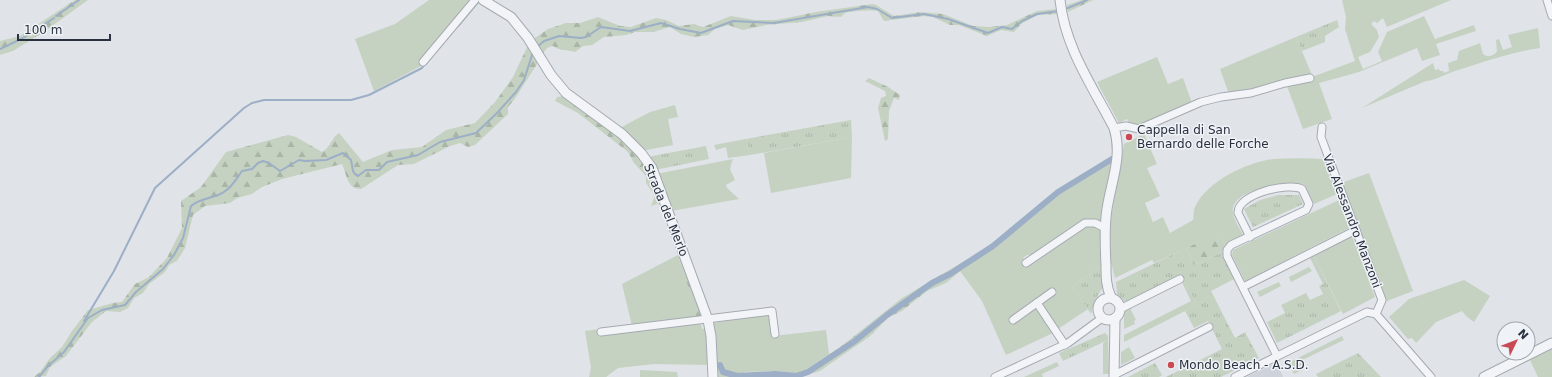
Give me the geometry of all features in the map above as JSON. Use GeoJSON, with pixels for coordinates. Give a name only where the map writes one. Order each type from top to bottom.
{"type":"FeatureCollection","features":[{"type":"Feature","properties":{"kind":"street"},"geometry":{"type":"LineString","coordinates":[[422,62],[475,0]]}},
{"type":"Feature","properties":{"kind":"street","name":"Strada del Merlo"},"geometry":{"type":"LineString","coordinates":[[483,0],[511,17],[531,42],[554,80],[570,98],[622,134],[649,163],[671,218],[708,320],[711,336],[713,377]]}},
{"type":"Feature","properties":{"kind":"street"},"geometry":{"type":"LineString","coordinates":[[1547,0],[1552,16]]}},
{"type":"Feature","properties":{"kind":"street"},"geometry":{"type":"LineString","coordinates":[[1061,7],[1067,33],[1075,56],[1114,128],[1118,156],[1107,208],[1106,228],[1108,298]]}},
{"type":"Feature","properties":{"kind":"street"},"geometry":{"type":"LineString","coordinates":[[1114,128],[1126,126],[1139,129],[1201,102],[1221,97],[1251,93],[1285,83],[1310,78]]}},
{"type":"Feature","properties":{"kind":"street","name":"Via Alessandro Manzoni"},"geometry":{"type":"LineString","coordinates":[[1322,127],[1321,136],[1382,300],[1375,313]]}},
{"type":"Feature","properties":{"kind":"street"},"geometry":{"type":"LineString","coordinates":[[1250,237],[1238,212],[1238,208],[1241,203],[1259,193],[1276,188],[1296,187],[1302,189],[1309,204],[1308,209],[1250,237],[1229,247],[1227,250],[1228,256],[1277,356]]}},
{"type":"Feature","properties":{"kind":"street"},"geometry":{"type":"LineString","coordinates":[[1026,263],[1085,223],[1095,223],[1106,228]]}},
{"type":"Feature","properties":{"kind":"street"},"geometry":{"type":"LineString","coordinates":[[1243,287],[1356,230]]}},
{"type":"Feature","properties":{"kind":"street"},"geometry":{"type":"LineString","coordinates":[[995,377],[1066,345],[1078,338],[1092,324],[1106,317],[1122,306],[1180,279]]}},
{"type":"Feature","properties":{"kind":"street"},"geometry":{"type":"LineString","coordinates":[[1014,320],[1052,292]]}},
{"type":"Feature","properties":{"kind":"street"},"geometry":{"type":"LineString","coordinates":[[1108,298],[1122,306]]}},
{"type":"Feature","properties":{"kind":"street"},"geometry":{"type":"LineString","coordinates":[[1108,298],[1098,304],[1114,333],[1114,376],[1209,327]]}},
{"type":"Feature","properties":{"kind":"street"},"geometry":{"type":"LineString","coordinates":[[1037,303],[1066,345]]}},
{"type":"Feature","properties":{"kind":"street"},"geometry":{"type":"LineString","coordinates":[[601,332],[772,311],[775,334]]}},
{"type":"Feature","properties":{"kind":"street"},"geometry":{"type":"LineString","coordinates":[[1235,377],[1362,313],[1375,313],[1431,377]]}},
{"type":"Feature","properties":{"kind":"street"},"geometry":{"type":"LineString","coordinates":[[1484,377],[1552,343]]}},
{"type":"Feature","properties":{"kind":"shaded area"},"geometry":{"type":"Polygon","coordinates":[[[1277,362],[1283,377],[1247,377],[1277,362]]]}},
{"type":"Feature","properties":{"kind":"green space"},"geometry":{"type":"Polygon","coordinates":[[[75,0],[88,0],[45,31],[13,51],[0,55],[0,41],[20,36],[75,0]]]}},
{"type":"Feature","properties":{"kind":"green space"},"geometry":{"type":"Polygon","coordinates":[[[429,0],[472,0],[419,63],[421,66],[374,91],[355,39],[395,24],[429,0]]]}},
{"type":"Feature","properties":{"kind":"green space"},"geometry":{"type":"Polygon","coordinates":[[[1082,0],[1093,0],[1068,12],[1067,5],[1082,0]]]}},
{"type":"Feature","properties":{"kind":"green space"},"geometry":{"type":"Polygon","coordinates":[[[1342,0],[1451,0],[1387,27],[1383,18],[1377,23],[1374,21],[1371,24],[1377,30],[1379,37],[1370,52],[1358,57],[1363,69],[1382,61],[1378,52],[1387,32],[1424,16],[1435,39],[1474,25],[1476,31],[1436,44],[1440,55],[1422,61],[1417,48],[1359,72],[1319,83],[1332,119],[1303,129],[1287,86],[1313,80],[1312,77],[1355,61],[1345,29],[1346,17],[1342,0]]]}},
{"type":"Feature","properties":{"kind":"green space"},"geometry":{"type":"Polygon","coordinates":[[[872,4],[894,16],[920,12],[943,14],[973,26],[990,27],[1007,25],[1037,11],[1057,9],[1058,14],[1038,15],[1021,24],[1014,32],[1001,30],[987,36],[959,25],[950,25],[933,17],[923,16],[884,21],[878,11],[872,11],[845,13],[841,17],[828,16],[802,22],[766,25],[743,30],[728,25],[715,29],[708,35],[694,37],[681,34],[670,27],[653,32],[635,32],[626,35],[604,37],[592,45],[583,46],[575,52],[551,46],[546,49],[542,56],[532,40],[548,29],[566,23],[580,23],[598,17],[620,26],[631,27],[656,18],[666,20],[679,26],[694,24],[703,27],[731,16],[755,20],[776,20],[816,12],[872,4]]]}},
{"type":"Feature","properties":{"kind":"green space"},"geometry":{"type":"Polygon","coordinates":[[[1337,20],[1339,27],[1325,36],[1325,42],[1302,51],[1296,37],[1337,20]]]}},
{"type":"Feature","properties":{"kind":"green space"},"geometry":{"type":"Polygon","coordinates":[[[1538,28],[1540,48],[1508,55],[1455,71],[1426,81],[1362,108],[1433,63],[1435,70],[1439,69],[1444,73],[1449,71],[1448,63],[1457,60],[1459,51],[1480,43],[1483,54],[1491,56],[1497,51],[1496,40],[1499,39],[1503,50],[1512,47],[1508,35],[1538,28]]]}},
{"type":"Feature","properties":{"kind":"green space"},"geometry":{"type":"Polygon","coordinates":[[[1296,37],[1312,75],[1253,90],[1229,94],[1220,69],[1296,37]]]}},
{"type":"Feature","properties":{"kind":"green space"},"geometry":{"type":"Polygon","coordinates":[[[529,43],[539,61],[508,107],[508,114],[475,145],[468,147],[460,143],[450,146],[414,164],[398,165],[361,189],[353,187],[350,184],[342,164],[282,179],[262,187],[252,194],[237,198],[230,203],[205,206],[193,215],[185,248],[177,261],[169,265],[165,272],[149,284],[143,293],[134,298],[128,308],[120,312],[106,311],[92,322],[66,356],[50,367],[46,376],[34,377],[40,372],[50,358],[62,347],[88,310],[122,302],[135,284],[149,277],[167,258],[182,228],[181,201],[201,187],[226,152],[288,135],[296,137],[322,152],[339,133],[363,162],[392,150],[422,147],[446,130],[475,123],[495,102],[513,77],[529,43]]]}},
{"type":"Feature","properties":{"kind":"green space"},"geometry":{"type":"Polygon","coordinates":[[[1157,57],[1168,84],[1183,78],[1192,103],[1141,127],[1130,125],[1127,119],[1119,123],[1097,82],[1157,57]]]}},
{"type":"Feature","properties":{"kind":"green space"},"geometry":{"type":"Polygon","coordinates":[[[869,78],[888,87],[900,95],[899,100],[894,98],[889,111],[888,139],[885,141],[878,108],[881,98],[886,96],[885,91],[865,81],[869,78]]]}},
{"type":"Feature","properties":{"kind":"green space"},"geometry":{"type":"Polygon","coordinates":[[[564,96],[618,133],[645,161],[663,202],[651,206],[655,196],[646,183],[646,176],[634,163],[628,152],[578,113],[555,101],[557,97],[564,96]]]}},
{"type":"Feature","properties":{"kind":"green space"},"geometry":{"type":"Polygon","coordinates":[[[675,105],[678,117],[668,119],[673,145],[641,151],[618,129],[650,112],[675,105]]]}},
{"type":"Feature","properties":{"kind":"green space"},"geometry":{"type":"Polygon","coordinates":[[[851,120],[852,137],[750,155],[746,139],[851,120]]]}},
{"type":"Feature","properties":{"kind":"green space"},"geometry":{"type":"Polygon","coordinates":[[[1144,134],[1157,164],[1147,168],[1160,196],[1145,203],[1153,222],[1163,217],[1170,233],[1193,220],[1195,207],[1209,188],[1229,174],[1263,161],[1286,158],[1323,159],[1337,194],[1314,204],[1305,185],[1276,185],[1253,191],[1244,195],[1237,201],[1233,208],[1235,219],[1244,236],[1225,245],[1219,233],[1154,263],[1152,260],[1115,278],[1111,262],[1110,224],[1124,144],[1144,134]]]}},
{"type":"Feature","properties":{"kind":"green space"},"geometry":{"type":"Polygon","coordinates":[[[852,137],[851,178],[771,193],[764,153],[852,137]]]}},
{"type":"Feature","properties":{"kind":"green space"},"geometry":{"type":"Polygon","coordinates":[[[746,139],[750,155],[728,158],[726,147],[716,150],[714,145],[746,139]]]}},
{"type":"Feature","properties":{"kind":"green space"},"geometry":{"type":"Polygon","coordinates":[[[706,146],[709,159],[655,170],[647,157],[706,146]]]}},
{"type":"Feature","properties":{"kind":"green space"},"geometry":{"type":"Polygon","coordinates":[[[1114,155],[1102,224],[1093,220],[1083,220],[1033,256],[1027,255],[1023,258],[1028,264],[1078,229],[1091,224],[1102,229],[1103,265],[1072,286],[1088,309],[1058,329],[1041,304],[1057,293],[1054,288],[1011,319],[1036,308],[1053,333],[1006,355],[982,301],[960,271],[1059,190],[1114,155]]]}},
{"type":"Feature","properties":{"kind":"green space"},"geometry":{"type":"Polygon","coordinates":[[[733,159],[730,169],[735,180],[726,185],[727,188],[739,199],[671,211],[656,174],[733,159]]]}},
{"type":"Feature","properties":{"kind":"green space"},"geometry":{"type":"Polygon","coordinates":[[[1369,173],[1413,291],[1387,301],[1384,299],[1341,183],[1369,173]]]}},
{"type":"Feature","properties":{"kind":"green space"},"geometry":{"type":"Polygon","coordinates":[[[1278,195],[1299,195],[1303,204],[1253,227],[1244,209],[1260,200],[1278,195]]]}},
{"type":"Feature","properties":{"kind":"green space"},"geometry":{"type":"Polygon","coordinates":[[[1339,200],[1349,228],[1245,281],[1232,255],[1233,250],[1339,200]]]}},
{"type":"Feature","properties":{"kind":"green space"},"geometry":{"type":"Polygon","coordinates":[[[667,213],[701,314],[700,317],[696,318],[667,213]]]}},
{"type":"Feature","properties":{"kind":"green space"},"geometry":{"type":"Polygon","coordinates":[[[1219,232],[1225,245],[1222,252],[1194,265],[1186,248],[1219,232]]]}},
{"type":"Feature","properties":{"kind":"green space"},"geometry":{"type":"Polygon","coordinates":[[[1352,236],[1375,297],[1343,314],[1314,256],[1352,236]]]}},
{"type":"Feature","properties":{"kind":"green space"},"geometry":{"type":"Polygon","coordinates":[[[993,244],[946,283],[927,291],[902,311],[889,317],[869,337],[820,371],[810,374],[799,374],[839,348],[902,298],[993,244]]]}},
{"type":"Feature","properties":{"kind":"green space"},"geometry":{"type":"Polygon","coordinates":[[[1186,248],[1194,265],[1222,252],[1236,278],[1211,291],[1235,338],[1245,332],[1259,358],[1221,377],[1166,377],[1222,349],[1208,321],[1194,328],[1185,311],[1197,305],[1182,276],[1127,303],[1117,294],[1116,282],[1186,248]]]}},
{"type":"Feature","properties":{"kind":"green space"},"geometry":{"type":"Polygon","coordinates":[[[678,255],[691,295],[696,318],[632,326],[622,284],[678,255]]]}},
{"type":"Feature","properties":{"kind":"green space"},"geometry":{"type":"Polygon","coordinates":[[[1314,256],[1341,311],[1277,343],[1267,322],[1285,313],[1281,305],[1306,293],[1310,300],[1323,294],[1319,286],[1323,284],[1310,258],[1314,256]]]}},
{"type":"Feature","properties":{"kind":"green space"},"geometry":{"type":"Polygon","coordinates":[[[1103,265],[1104,285],[1095,300],[1091,314],[1072,286],[1103,265]]]}},
{"type":"Feature","properties":{"kind":"green space"},"geometry":{"type":"Polygon","coordinates":[[[1309,267],[1312,271],[1291,282],[1289,277],[1309,267]]]}},
{"type":"Feature","properties":{"kind":"green space"},"geometry":{"type":"Polygon","coordinates":[[[1184,280],[1197,305],[1124,342],[1124,335],[1191,301],[1182,282],[1184,280]]]}},
{"type":"Feature","properties":{"kind":"green space"},"geometry":{"type":"Polygon","coordinates":[[[1464,280],[1490,296],[1474,322],[1462,311],[1436,322],[1416,343],[1412,338],[1408,339],[1389,317],[1409,299],[1464,280]]]}},
{"type":"Feature","properties":{"kind":"green space"},"geometry":{"type":"Polygon","coordinates":[[[1279,282],[1281,286],[1260,297],[1257,292],[1279,282]]]}},
{"type":"Feature","properties":{"kind":"green space"},"geometry":{"type":"Polygon","coordinates":[[[1130,308],[1136,320],[1134,321],[1135,324],[1124,329],[1124,311],[1130,308]]]}},
{"type":"Feature","properties":{"kind":"green space"},"geometry":{"type":"Polygon","coordinates":[[[770,313],[773,336],[826,330],[829,354],[799,374],[773,371],[744,372],[746,377],[716,377],[714,323],[770,313]]]}},
{"type":"Feature","properties":{"kind":"green space"},"geometry":{"type":"Polygon","coordinates":[[[701,324],[702,329],[707,328],[708,365],[654,364],[618,368],[606,377],[589,377],[591,368],[585,331],[600,329],[601,334],[701,324]]]}},
{"type":"Feature","properties":{"kind":"green space"},"geometry":{"type":"Polygon","coordinates":[[[1105,333],[1108,336],[1108,340],[1063,361],[1059,353],[1105,333]]]}},
{"type":"Feature","properties":{"kind":"green space"},"geometry":{"type":"Polygon","coordinates":[[[1342,336],[1344,340],[1300,361],[1304,369],[1294,374],[1288,363],[1342,336]]]}},
{"type":"Feature","properties":{"kind":"green space"},"geometry":{"type":"Polygon","coordinates":[[[1108,340],[1109,374],[1103,374],[1103,343],[1108,340]]]}},
{"type":"Feature","properties":{"kind":"green space"},"geometry":{"type":"Polygon","coordinates":[[[1129,347],[1135,358],[1121,365],[1121,352],[1129,347]]]}},
{"type":"Feature","properties":{"kind":"green space"},"geometry":{"type":"Polygon","coordinates":[[[1552,349],[1552,377],[1538,377],[1530,361],[1536,361],[1536,357],[1552,349]]]}},
{"type":"Feature","properties":{"kind":"green space"},"geometry":{"type":"Polygon","coordinates":[[[1358,353],[1381,377],[1318,377],[1316,374],[1358,353]]]}},
{"type":"Feature","properties":{"kind":"green space"},"geometry":{"type":"Polygon","coordinates":[[[1057,362],[1059,366],[1042,374],[1043,377],[1024,377],[1057,362]]]}},
{"type":"Feature","properties":{"kind":"green space"},"geometry":{"type":"Polygon","coordinates":[[[1155,363],[1162,375],[1159,377],[1128,377],[1155,363]]]}},
{"type":"Feature","properties":{"kind":"green space"},"geometry":{"type":"Polygon","coordinates":[[[640,370],[677,372],[678,377],[640,377],[640,370]]]}},
{"type":"Feature","properties":{"kind":"waterway"},"geometry":{"type":"LineString","coordinates":[[56,16],[79,0]]}},
{"type":"Feature","properties":{"kind":"waterway"},"geometry":{"type":"LineString","coordinates":[[1063,10],[1087,0]]}},
{"type":"Feature","properties":{"kind":"waterway"},"geometry":{"type":"LineString","coordinates":[[458,26],[478,2]]}},
{"type":"Feature","properties":{"kind":"waterway"},"geometry":{"type":"LineString","coordinates":[[537,47],[544,41],[559,36],[586,37],[601,27],[630,31],[661,23],[680,29],[701,33],[733,21],[774,23],[868,7],[877,9],[892,18],[924,14],[948,19],[988,33],[1002,27],[1012,29],[1022,21],[1037,14],[1059,11]]}},
{"type":"Feature","properties":{"kind":"waterway"},"geometry":{"type":"LineString","coordinates":[[0,49],[23,38],[54,18]]}},
{"type":"Feature","properties":{"kind":"waterway"},"geometry":{"type":"LineString","coordinates":[[39,377],[48,366],[64,352],[88,318],[102,310],[125,305],[136,292],[163,269],[174,255],[183,238],[191,206],[224,192],[231,186],[242,171],[252,169],[258,163],[263,161],[269,163],[280,171],[299,160],[326,160],[343,153],[351,160],[353,171],[358,176],[366,170],[379,170],[387,162],[418,155],[440,142],[476,133],[516,92],[524,80],[533,52]]}},
{"type":"Feature","properties":{"kind":"waterway"},"geometry":{"type":"LineString","coordinates":[[84,321],[114,271],[155,188],[244,108],[252,103],[264,100],[351,100],[369,95],[422,68],[425,64]]}},
{"type":"Feature","properties":{"kind":"waterway"},"geometry":{"type":"LineString","coordinates":[[720,365],[723,372],[737,376],[775,374],[796,376],[808,372],[855,341],[887,315],[932,283],[950,274],[993,246],[1058,192],[1112,159]]}},
{"type":"Feature","properties":{"kind":"place","name":"Cappella di San Bernardo delle Forche"},"geometry":{"type":"Point","coordinates":[1129,137]}},
{"type":"Feature","properties":{"kind":"place","name":"Mondo Beach - A.S.D."},"geometry":{"type":"Point","coordinates":[1171,365]}}]}
